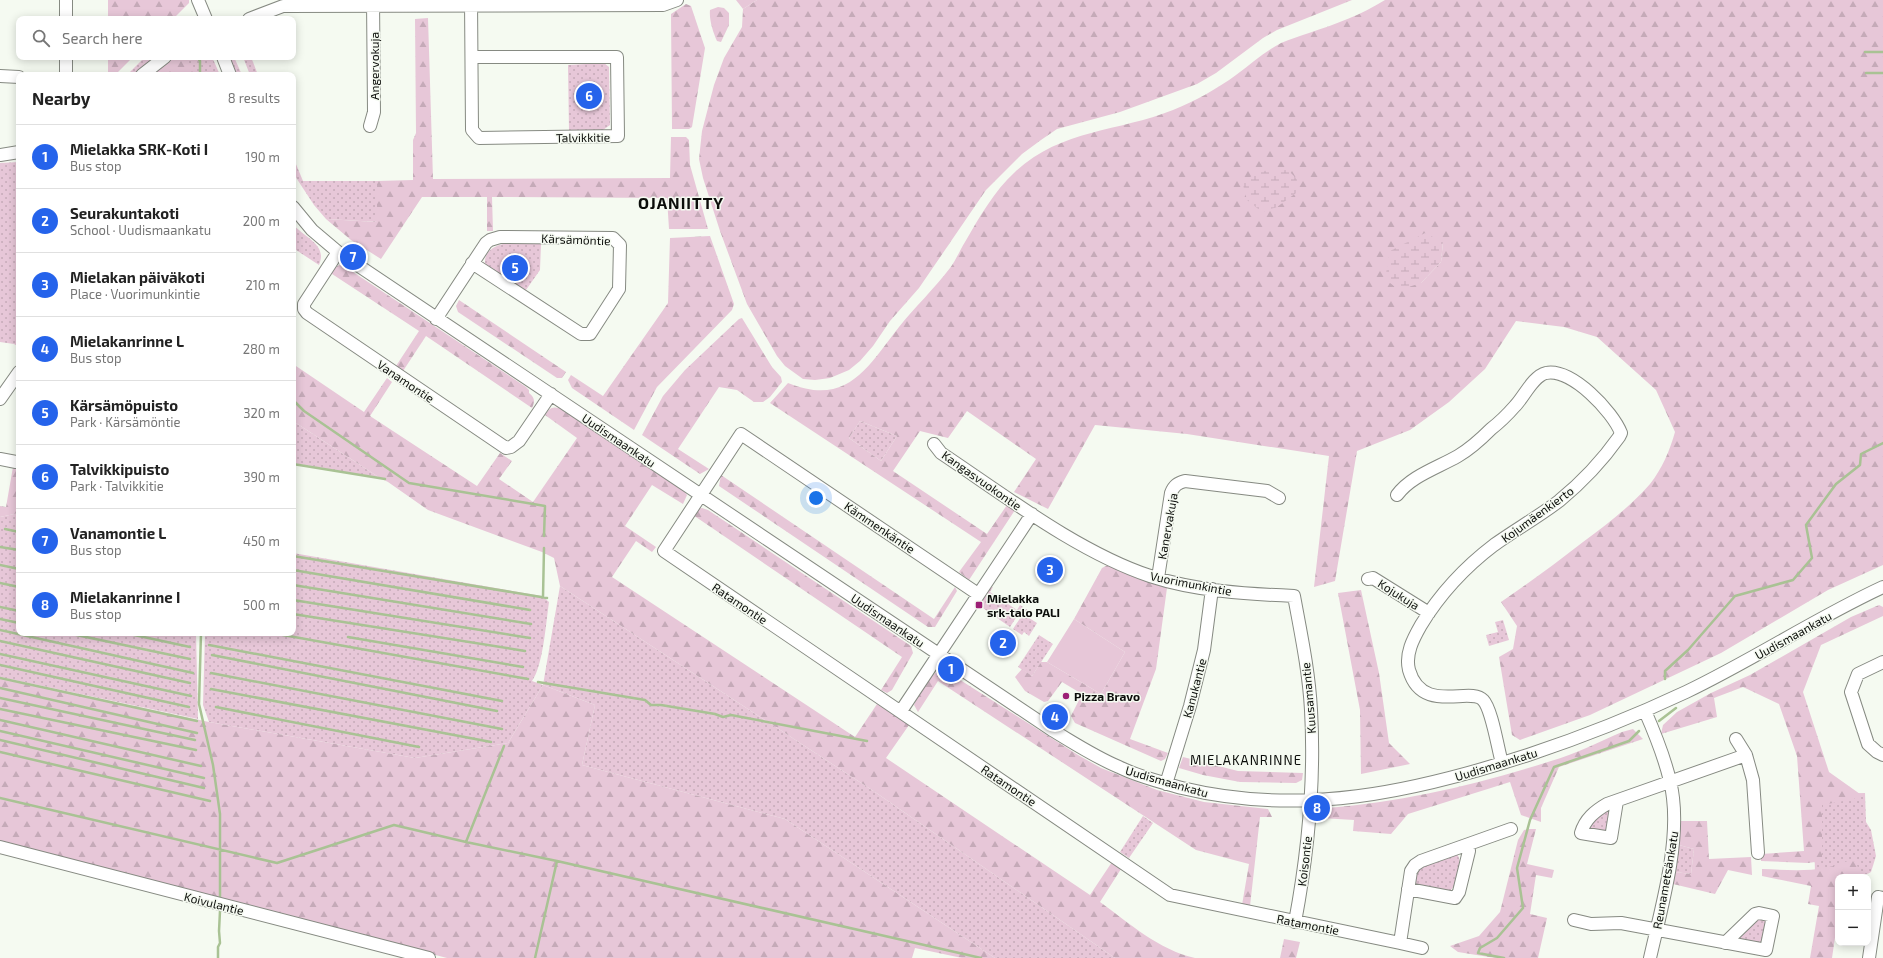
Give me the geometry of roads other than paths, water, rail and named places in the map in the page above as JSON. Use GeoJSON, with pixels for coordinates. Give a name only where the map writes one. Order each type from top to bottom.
{"type":"FeatureCollection","features":[{"type":"Feature","properties":{"kind":"street"},"geometry":{"type":"LineString","coordinates":[[66,0],[66,16]]}},
{"type":"Feature","properties":{"kind":"street"},"geometry":{"type":"LineString","coordinates":[[198,0],[205,16]]}},
{"type":"Feature","properties":{"kind":"street"},"geometry":{"type":"LineString","coordinates":[[255,16],[283,3],[662,5],[677,0]]}},
{"type":"Feature","properties":{"kind":"street","name":"Angervokuja"},"geometry":{"type":"LineString","coordinates":[[370,126],[374,112],[373,3]]}},
{"type":"Feature","properties":{"kind":"street","name":"Talvikkitie"},"geometry":{"type":"LineString","coordinates":[[471,3],[472,130],[475,135],[480,138],[618,136],[617,57],[472,57]]}},
{"type":"Feature","properties":{"kind":"street"},"geometry":{"type":"LineString","coordinates":[[66,60],[66,72]]}},
{"type":"Feature","properties":{"kind":"street"},"geometry":{"type":"LineString","coordinates":[[146,72],[161,60]]}},
{"type":"Feature","properties":{"kind":"street"},"geometry":{"type":"LineString","coordinates":[[224,60],[229,72]]}},
{"type":"Feature","properties":{"kind":"street"},"geometry":{"type":"LineString","coordinates":[[0,76],[16,77]]}},
{"type":"Feature","properties":{"kind":"street"},"geometry":{"type":"LineString","coordinates":[[0,155],[16,152]]}},
{"type":"Feature","properties":{"kind":"street","name":"Uudismaankatu"},"geometry":{"type":"LineString","coordinates":[[296,211],[312,230],[338,252],[436,319],[701,494],[938,654],[1089,752],[1119,768],[1166,784],[1206,794],[1250,800],[1310,801],[1354,797],[1439,781],[1502,764],[1645,711],[1687,692],[1883,587]]}},
{"type":"Feature","properties":{"kind":"street","name":"Kärsämöntie"},"geometry":{"type":"LineString","coordinates":[[436,319],[472,263],[486,243],[500,237],[613,238],[620,245],[619,289],[590,334],[586,335],[581,334],[472,263]]}},
{"type":"Feature","properties":{"kind":"street","name":"Vanamontie"},"geometry":{"type":"LineString","coordinates":[[338,252],[304,304],[306,313],[506,448],[515,445],[551,394]]}},
{"type":"Feature","properties":{"kind":"street","name":"Kojumäenkierto"},"geometry":{"type":"LineString","coordinates":[[1397,495],[1406,484],[1459,455],[1488,432],[1516,406],[1537,379],[1546,373],[1551,373],[1570,380],[1593,395],[1609,412],[1621,433],[1611,448],[1586,477],[1554,504],[1480,556],[1456,579],[1429,613],[1417,632],[1408,653],[1408,662],[1412,678],[1422,690],[1439,697],[1470,696],[1482,698],[1489,710],[1502,764]]}},
{"type":"Feature","properties":{"kind":"street"},"geometry":{"type":"LineString","coordinates":[[0,399],[16,376]]}},
{"type":"Feature","properties":{"kind":"street","name":"Kämmenkäntie"},"geometry":{"type":"LineString","coordinates":[[701,494],[741,434],[978,594]]}},
{"type":"Feature","properties":{"kind":"street","name":"Kangasvuokontie"},"geometry":{"type":"LineString","coordinates":[[934,444],[941,453],[1032,514]]}},
{"type":"Feature","properties":{"kind":"street"},"geometry":{"type":"LineString","coordinates":[[0,459],[16,462]]}},
{"type":"Feature","properties":{"kind":"street","name":"Kanervakuja"},"geometry":{"type":"LineString","coordinates":[[1158,578],[1171,492],[1179,483],[1185,481],[1267,491],[1279,498]]}},
{"type":"Feature","properties":{"kind":"street","name":"Ratamontie"},"geometry":{"type":"LineString","coordinates":[[701,494],[664,551],[1170,894],[1422,948]]}},
{"type":"Feature","properties":{"kind":"street"},"geometry":{"type":"LineString","coordinates":[[901,712],[1032,514]]}},
{"type":"Feature","properties":{"kind":"street","name":"Vuorimunkintie"},"geometry":{"type":"LineString","coordinates":[[1032,514],[1105,558],[1158,578],[1212,589],[1254,595],[1294,596]]}},
{"type":"Feature","properties":{"kind":"street","name":"Kojukuja"},"geometry":{"type":"LineString","coordinates":[[1368,578],[1373,578],[1429,613]]}},
{"type":"Feature","properties":{"kind":"street","name":"Kanukantie"},"geometry":{"type":"LineString","coordinates":[[1166,784],[1190,706],[1204,650],[1212,589]]}},
{"type":"Feature","properties":{"kind":"street","name":"Kuusamantie"},"geometry":{"type":"LineString","coordinates":[[1294,596],[1306,661],[1311,710],[1310,801]]}},
{"type":"Feature","properties":{"kind":"street"},"geometry":{"type":"LineString","coordinates":[[1883,662],[1858,674],[1851,692],[1868,744],[1883,755]]}},
{"type":"Feature","properties":{"kind":"street","name":"Reunametsänkatu"},"geometry":{"type":"LineString","coordinates":[[1645,711],[1670,781],[1674,819],[1673,845],[1650,958]]}},
{"type":"Feature","properties":{"kind":"street"},"geometry":{"type":"LineString","coordinates":[[1736,739],[1746,755],[1753,780],[1758,853]]}},
{"type":"Feature","properties":{"kind":"street"},"geometry":{"type":"LineString","coordinates":[[1618,801],[1670,781],[1746,755]]}},
{"type":"Feature","properties":{"kind":"street","name":"Koisontie"},"geometry":{"type":"LineString","coordinates":[[1295,922],[1305,858],[1310,801]]}},
{"type":"Feature","properties":{"kind":"street"},"geometry":{"type":"LineString","coordinates":[[1400,943],[1411,871],[1415,865],[1422,861],[1511,829]]}},
{"type":"Feature","properties":{"kind":"street"},"geometry":{"type":"LineString","coordinates":[[1408,889],[1455,898],[1469,851],[1468,845]]}},
{"type":"Feature","properties":{"kind":"street","name":"Koivulantie"},"geometry":{"type":"LineString","coordinates":[[0,847],[429,958]]}},
{"type":"Feature","properties":{"kind":"street"},"geometry":{"type":"LineString","coordinates":[[1868,958],[1878,897],[1883,898]]}},
{"type":"Feature","properties":{"kind":"street"},"geometry":{"type":"LineString","coordinates":[[1574,920],[1591,924],[1621,923],[1725,943]]}},
{"type":"Feature","properties":{"kind":"waterway"},"geometry":{"type":"LineString","coordinates":[[1865,52],[1883,52]]}},
{"type":"Feature","properties":{"kind":"waterway"},"geometry":{"type":"LineString","coordinates":[[199,60],[200,72]]}},
{"type":"Feature","properties":{"kind":"waterway"},"geometry":{"type":"LineString","coordinates":[[1866,73],[1883,73]]}},
{"type":"Feature","properties":{"kind":"waterway"},"geometry":{"type":"LineString","coordinates":[[296,403],[304,411],[409,483],[545,506],[544,536]]}},
{"type":"Feature","properties":{"kind":"waterway"},"geometry":{"type":"LineString","coordinates":[[1665,679],[1665,671],[1688,650],[1735,596],[1793,580],[1812,558],[1806,525],[1836,484],[1860,465],[1861,454],[1883,443]]}},
{"type":"Feature","properties":{"kind":"waterway"},"geometry":{"type":"LineString","coordinates":[[296,464],[385,479]]}},
{"type":"Feature","properties":{"kind":"waterway"},"geometry":{"type":"LineString","coordinates":[[5,529],[16,531]]}},
{"type":"Feature","properties":{"kind":"waterway"},"geometry":{"type":"LineString","coordinates":[[0,547],[16,550]]}},
{"type":"Feature","properties":{"kind":"waterway"},"geometry":{"type":"LineString","coordinates":[[543,597],[544,548]]}},
{"type":"Feature","properties":{"kind":"waterway"},"geometry":{"type":"LineString","coordinates":[[296,556],[547,598]]}},
{"type":"Feature","properties":{"kind":"waterway"},"geometry":{"type":"LineString","coordinates":[[0,565],[16,568]]}},
{"type":"Feature","properties":{"kind":"waterway"},"geometry":{"type":"LineString","coordinates":[[296,571],[530,610]]}},
{"type":"Feature","properties":{"kind":"waterway"},"geometry":{"type":"LineString","coordinates":[[0,583],[16,586]]}},
{"type":"Feature","properties":{"kind":"waterway"},"geometry":{"type":"LineString","coordinates":[[296,585],[531,624]]}},
{"type":"Feature","properties":{"kind":"waterway"},"geometry":{"type":"LineString","coordinates":[[296,600],[530,638]]}},
{"type":"Feature","properties":{"kind":"waterway"},"geometry":{"type":"LineString","coordinates":[[0,607],[16,610]]}},
{"type":"Feature","properties":{"kind":"waterway"},"geometry":{"type":"LineString","coordinates":[[296,614],[525,651]]}},
{"type":"Feature","properties":{"kind":"waterway"},"geometry":{"type":"LineString","coordinates":[[0,619],[16,622]]}},
{"type":"Feature","properties":{"kind":"waterway"},"geometry":{"type":"LineString","coordinates":[[0,630],[16,634]]}},
{"type":"Feature","properties":{"kind":"waterway"},"geometry":{"type":"LineString","coordinates":[[27,636],[193,673]]}},
{"type":"Feature","properties":{"kind":"waterway"},"geometry":{"type":"LineString","coordinates":[[81,636],[190,659]]}},
{"type":"Feature","properties":{"kind":"waterway"},"geometry":{"type":"LineString","coordinates":[[139,636],[190,647]]}},
{"type":"Feature","properties":{"kind":"waterway"},"geometry":{"type":"LineString","coordinates":[[201,636],[199,704],[213,765],[220,814],[220,900]]}},
{"type":"Feature","properties":{"kind":"waterway"},"geometry":{"type":"LineString","coordinates":[[289,636],[528,679]]}},
{"type":"Feature","properties":{"kind":"waterway"},"geometry":{"type":"LineString","coordinates":[[348,637],[523,667]]}},
{"type":"Feature","properties":{"kind":"waterway"},"geometry":{"type":"LineString","coordinates":[[0,641],[190,683]]}},
{"type":"Feature","properties":{"kind":"waterway"},"geometry":{"type":"LineString","coordinates":[[209,645],[502,701]]}},
{"type":"Feature","properties":{"kind":"waterway"},"geometry":{"type":"LineString","coordinates":[[0,654],[191,696]]}},
{"type":"Feature","properties":{"kind":"waterway"},"geometry":{"type":"LineString","coordinates":[[212,655],[497,711]]}},
{"type":"Feature","properties":{"kind":"waterway"},"geometry":{"type":"LineString","coordinates":[[0,665],[189,707]]}},
{"type":"Feature","properties":{"kind":"waterway"},"geometry":{"type":"LineString","coordinates":[[211,673],[502,729]]}},
{"type":"Feature","properties":{"kind":"waterway"},"geometry":{"type":"LineString","coordinates":[[0,678],[197,721]]}},
{"type":"Feature","properties":{"kind":"waterway"},"geometry":{"type":"LineString","coordinates":[[538,682],[645,700],[651,705],[661,705],[715,714],[723,717],[731,715],[867,741]]}},
{"type":"Feature","properties":{"kind":"waterway"},"geometry":{"type":"LineString","coordinates":[[0,688],[197,733]]}},
{"type":"Feature","properties":{"kind":"waterway"},"geometry":{"type":"LineString","coordinates":[[211,689],[491,742]]}},
{"type":"Feature","properties":{"kind":"waterway"},"geometry":{"type":"LineString","coordinates":[[0,698],[195,740]]}},
{"type":"Feature","properties":{"kind":"waterway"},"geometry":{"type":"LineString","coordinates":[[216,707],[419,747]]}},
{"type":"Feature","properties":{"kind":"waterway"},"geometry":{"type":"LineString","coordinates":[[1659,721],[1676,708]]}},
{"type":"Feature","properties":{"kind":"waterway"},"geometry":{"type":"LineString","coordinates":[[0,709],[196,750]]}},
{"type":"Feature","properties":{"kind":"waterway"},"geometry":{"type":"LineString","coordinates":[[0,720],[201,766]]}},
{"type":"Feature","properties":{"kind":"waterway"},"geometry":{"type":"LineString","coordinates":[[0,731],[204,778]]}},
{"type":"Feature","properties":{"kind":"waterway"},"geometry":{"type":"LineString","coordinates":[[1504,958],[1478,953],[1480,948],[1497,938],[1523,908],[1517,868],[1530,820],[1554,767],[1629,741],[1639,731]]}},
{"type":"Feature","properties":{"kind":"waterway"},"geometry":{"type":"LineString","coordinates":[[0,740],[204,788]]}},
{"type":"Feature","properties":{"kind":"waterway"},"geometry":{"type":"LineString","coordinates":[[0,798],[277,863],[394,825],[466,842],[504,746]]}},
{"type":"Feature","properties":{"kind":"waterway"},"geometry":{"type":"LineString","coordinates":[[0,752],[210,801]]}},
{"type":"Feature","properties":{"kind":"waterway"},"geometry":{"type":"LineString","coordinates":[[466,842],[557,861],[535,958]]}},
{"type":"Feature","properties":{"kind":"waterway"},"geometry":{"type":"LineString","coordinates":[[557,861],[981,958]]}},
{"type":"Feature","properties":{"kind":"waterway"},"geometry":{"type":"LineString","coordinates":[[218,958],[218,947],[220,943],[220,911]]}},
{"type":"Feature","properties":{"kind":"place","name":"Talvikkipuisto"},"geometry":{"type":"Point","coordinates":[589,96]}},
{"type":"Feature","properties":{"kind":"place","name":"Vanamontie L"},"geometry":{"type":"Point","coordinates":[353,257]}},
{"type":"Feature","properties":{"kind":"place","name":"Kärsämöpuisto"},"geometry":{"type":"Point","coordinates":[515,268]}},
{"type":"Feature","properties":{"kind":"place","name":"Mielakan päiväkoti"},"geometry":{"type":"Point","coordinates":[1050,570]}},
{"type":"Feature","properties":{"kind":"place","name":"Mielakka srk-talo PALI"},"geometry":{"type":"Point","coordinates":[979,605]}},
{"type":"Feature","properties":{"kind":"place","name":"Seurakuntakoti"},"geometry":{"type":"Point","coordinates":[1003,643]}},
{"type":"Feature","properties":{"kind":"place","name":"Mielakka SRK-Koti I"},"geometry":{"type":"Point","coordinates":[951,669]}},
{"type":"Feature","properties":{"kind":"place","name":"Pizza Bravo"},"geometry":{"type":"Point","coordinates":[1066,696]}},
{"type":"Feature","properties":{"kind":"place","name":"Mielakanrinne L"},"geometry":{"type":"Point","coordinates":[1055,717]}},
{"type":"Feature","properties":{"kind":"place","name":"Mielakanrinne I"},"geometry":{"type":"Point","coordinates":[1317,808]}},
{"type":"Feature","properties":{"kind":"district","name":"OJANIITTY"},"geometry":{"type":"Point","coordinates":[681,202]}},
{"type":"Feature","properties":{"kind":"district","name":"MIELAKANRINNE"},"geometry":{"type":"Point","coordinates":[1246,760]}}]}
